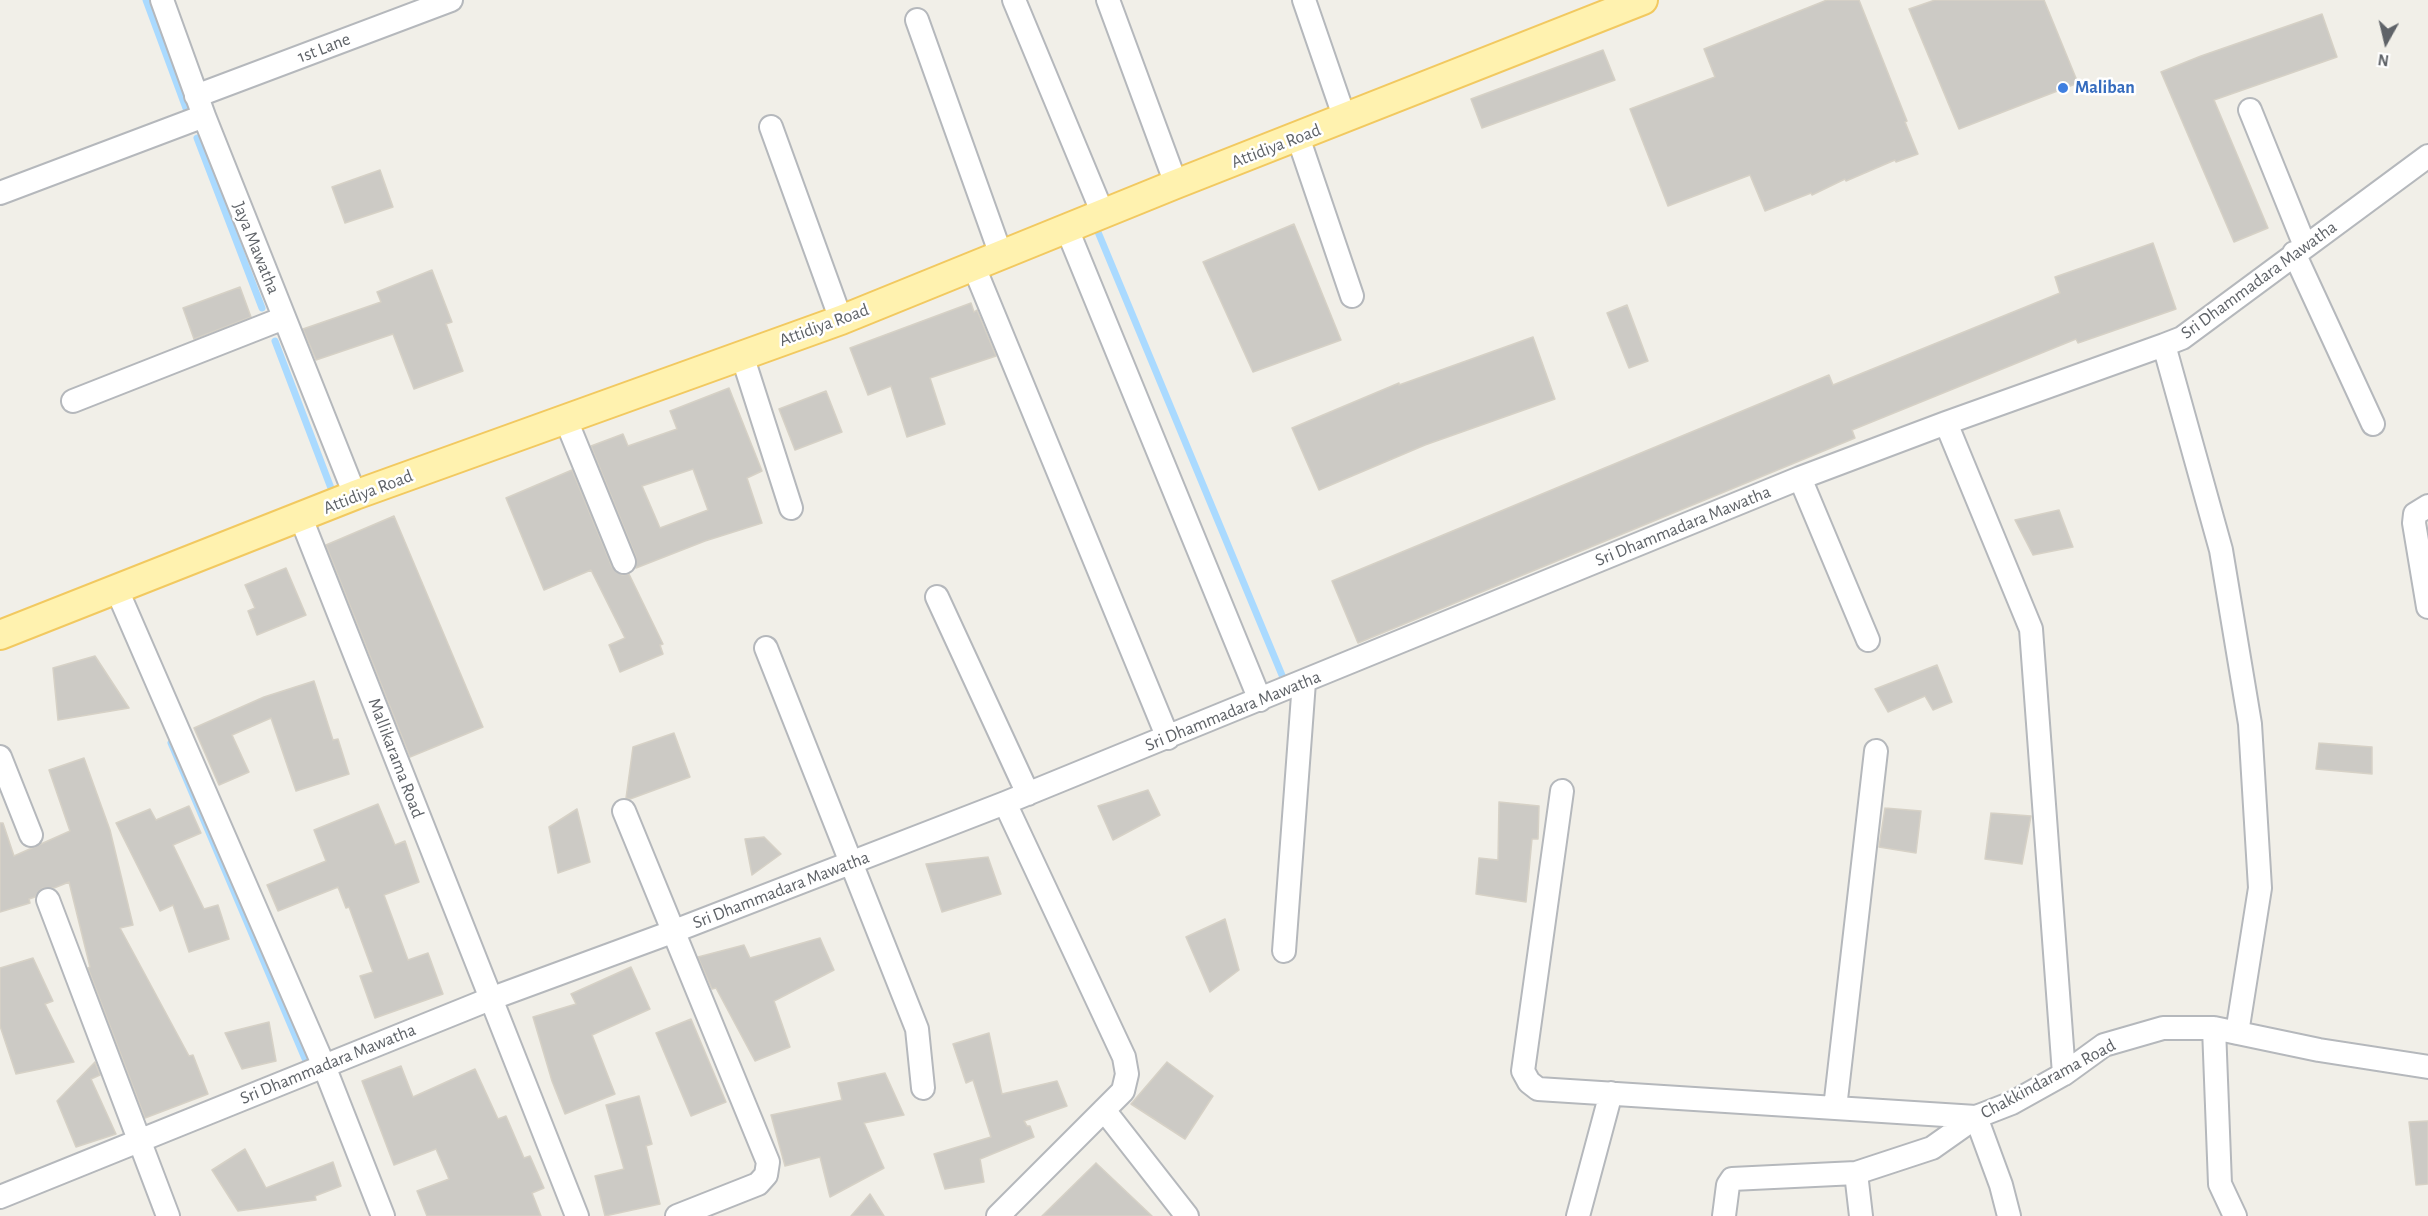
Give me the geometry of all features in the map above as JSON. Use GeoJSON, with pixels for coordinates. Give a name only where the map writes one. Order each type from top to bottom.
{"type":"FeatureCollection","features":[{"type":"Feature","properties":{"kind":"main road","name":"Attidiya Road"},"geometry":{"type":"LineString","coordinates":[[0,635],[333,505],[841,320],[1176,184],[1643,0]]}},
{"type":"Feature","properties":{"kind":"street","name":"Jaya Mawatha"},"geometry":{"type":"LineString","coordinates":[[162,0],[200,106],[284,318],[333,505]]}},
{"type":"Feature","properties":{"kind":"street","name":"1st Lane"},"geometry":{"type":"LineString","coordinates":[[0,193],[451,0]]}},
{"type":"Feature","properties":{"kind":"street"},"geometry":{"type":"LineString","coordinates":[[1014,0],[1103,214]]}},
{"type":"Feature","properties":{"kind":"street"},"geometry":{"type":"LineString","coordinates":[[1108,0],[1176,184]]}},
{"type":"Feature","properties":{"kind":"street"},"geometry":{"type":"LineString","coordinates":[[1304,0],[1345,119]]}},
{"type":"Feature","properties":{"kind":"street"},"geometry":{"type":"LineString","coordinates":[[917,20],[1001,255]]}},
{"type":"Feature","properties":{"kind":"street"},"geometry":{"type":"LineString","coordinates":[[2250,110],[2300,249],[2373,424]]}},
{"type":"Feature","properties":{"kind":"street"},"geometry":{"type":"LineString","coordinates":[[771,127],[841,320]]}},
{"type":"Feature","properties":{"kind":"street"},"geometry":{"type":"LineString","coordinates":[[1298,137],[1352,296]]}},
{"type":"Feature","properties":{"kind":"street","name":"Sri Dhammadara Mawatha"},"geometry":{"type":"LineString","coordinates":[[0,1197],[490,999],[672,932],[1168,738],[1800,477],[2182,338],[2428,156]]}},
{"type":"Feature","properties":{"kind":"street"},"geometry":{"type":"LineString","coordinates":[[1067,229],[1260,700]]}},
{"type":"Feature","properties":{"kind":"street"},"geometry":{"type":"LineString","coordinates":[[974,267],[1168,738]]}},
{"type":"Feature","properties":{"kind":"street"},"geometry":{"type":"LineString","coordinates":[[73,401],[284,318]]}},
{"type":"Feature","properties":{"kind":"street"},"geometry":{"type":"LineString","coordinates":[[2164,345],[2222,550],[2250,724],[2260,888],[2237,1033]]}},
{"type":"Feature","properties":{"kind":"street"},"geometry":{"type":"LineString","coordinates":[[742,355],[791,508]]}},
{"type":"Feature","properties":{"kind":"street"},"geometry":{"type":"LineString","coordinates":[[566,420],[624,562]]}},
{"type":"Feature","properties":{"kind":"street"},"geometry":{"type":"LineString","coordinates":[[1946,423],[2031,629],[2064,1074]]}},
{"type":"Feature","properties":{"kind":"street"},"geometry":{"type":"LineString","coordinates":[[1800,477],[1868,640]]}},
{"type":"Feature","properties":{"kind":"street","name":"Mallikarama Road"},"geometry":{"type":"LineString","coordinates":[[333,505],[490,999],[577,1216]]}},
{"type":"Feature","properties":{"kind":"street"},"geometry":{"type":"LineString","coordinates":[[2428,506],[2415,514],[2414,523],[2428,607]]}},
{"type":"Feature","properties":{"kind":"street"},"geometry":{"type":"LineString","coordinates":[[117,590],[324,1066],[384,1216]]}},
{"type":"Feature","properties":{"kind":"street"},"geometry":{"type":"LineString","coordinates":[[937,597],[1028,794]]}},
{"type":"Feature","properties":{"kind":"street"},"geometry":{"type":"LineString","coordinates":[[766,648],[853,862],[917,1029],[923,1088]]}},
{"type":"Feature","properties":{"kind":"street"},"geometry":{"type":"LineString","coordinates":[[1284,951],[1305,682]]}},
{"type":"Feature","properties":{"kind":"street"},"geometry":{"type":"LineString","coordinates":[[1835,1108],[1876,751]]}},
{"type":"Feature","properties":{"kind":"street"},"geometry":{"type":"LineString","coordinates":[[0,757],[31,835]]}},
{"type":"Feature","properties":{"kind":"street"},"geometry":{"type":"LineString","coordinates":[[1562,791],[1523,1071],[1528,1082],[1538,1089],[1976,1118],[2001,1185],[2009,1216]]}},
{"type":"Feature","properties":{"kind":"street"},"geometry":{"type":"LineString","coordinates":[[998,1216],[1123,1091],[1127,1074],[1124,1057],[1005,803]]}},
{"type":"Feature","properties":{"kind":"street"},"geometry":{"type":"LineString","coordinates":[[624,811],[768,1162],[766,1175],[758,1184],[677,1216]]}},
{"type":"Feature","properties":{"kind":"street"},"geometry":{"type":"LineString","coordinates":[[48,900],[168,1216]]}},
{"type":"Feature","properties":{"kind":"street","name":"Chakkindarama Road"},"geometry":{"type":"LineString","coordinates":[[1724,1216],[1728,1185],[1737,1178],[1856,1173],[1932,1148],[1976,1118],[2064,1074],[2104,1045],[2163,1028],[2214,1028],[2319,1050],[2428,1067]]}},
{"type":"Feature","properties":{"kind":"street"},"geometry":{"type":"LineString","coordinates":[[2214,1028],[2220,1184],[2235,1216]]}},
{"type":"Feature","properties":{"kind":"street"},"geometry":{"type":"LineString","coordinates":[[1578,1216],[1611,1093]]}},
{"type":"Feature","properties":{"kind":"street"},"geometry":{"type":"LineString","coordinates":[[1104,1110],[1187,1216]]}},
{"type":"Feature","properties":{"kind":"street"},"geometry":{"type":"LineString","coordinates":[[1856,1173],[1861,1216]]}},
{"type":"Feature","properties":{"kind":"building"},"geometry":{"type":"Polygon","coordinates":[[[1827,0],[1859,0],[1918,154],[1896,162],[1895,160],[1846,181],[1845,179],[1812,195],[1811,193],[1765,211],[1750,175],[1668,206],[1630,109],[1715,77],[1704,49],[1827,0]]]}},
{"type":"Feature","properties":{"kind":"building"},"geometry":{"type":"Polygon","coordinates":[[[1935,0],[2044,0],[2078,83],[1959,129],[1909,9],[1935,0]]]}},
{"type":"Feature","properties":{"kind":"building"},"geometry":{"type":"Polygon","coordinates":[[[2322,14],[2337,57],[2214,100],[2268,228],[2234,242],[2161,72],[2322,14]]]}},
{"type":"Feature","properties":{"kind":"building"},"geometry":{"type":"Polygon","coordinates":[[[1603,50],[1615,80],[1482,128],[1471,99],[1603,50]]]}},
{"type":"Feature","properties":{"kind":"building"},"geometry":{"type":"Polygon","coordinates":[[[380,170],[393,207],[345,223],[332,187],[380,170]]]}},
{"type":"Feature","properties":{"kind":"building"},"geometry":{"type":"Polygon","coordinates":[[[1294,224],[1341,340],[1253,372],[1203,262],[1294,224]]]}},
{"type":"Feature","properties":{"kind":"building"},"geometry":{"type":"Polygon","coordinates":[[[2153,243],[2176,309],[2078,343],[2076,339],[1852,430],[1855,438],[1358,643],[1332,581],[1829,375],[1833,385],[2060,293],[2055,277],[2153,243]]]}},
{"type":"Feature","properties":{"kind":"building"},"geometry":{"type":"Polygon","coordinates":[[[432,270],[452,322],[446,324],[463,371],[414,389],[393,334],[316,360],[303,329],[381,302],[377,292],[432,270]]]}},
{"type":"Feature","properties":{"kind":"building"},"geometry":{"type":"Polygon","coordinates":[[[240,287],[251,317],[194,339],[183,308],[240,287]]]}},
{"type":"Feature","properties":{"kind":"building"},"geometry":{"type":"Polygon","coordinates":[[[971,303],[974,312],[977,310],[996,356],[930,378],[945,424],[907,437],[891,386],[868,395],[850,348],[971,303]]]}},
{"type":"Feature","properties":{"kind":"building"},"geometry":{"type":"Polygon","coordinates":[[[1627,305],[1648,361],[1629,368],[1607,313],[1627,305]]]}},
{"type":"Feature","properties":{"kind":"building"},"geometry":{"type":"Polygon","coordinates":[[[1533,337],[1555,399],[1425,445],[1319,490],[1292,428],[1399,383],[1399,385],[1533,337]]]}},
{"type":"Feature","properties":{"kind":"building"},"geometry":{"type":"Polygon","coordinates":[[[729,388],[762,471],[747,478],[762,523],[705,541],[636,568],[636,557],[591,446],[623,434],[628,446],[677,429],[670,411],[729,388]],[[693,469],[642,486],[660,528],[708,510],[693,469]]]}},
{"type":"Feature","properties":{"kind":"building"},"geometry":{"type":"Polygon","coordinates":[[[826,391],[842,432],[795,450],[779,409],[826,391]]]}},
{"type":"Feature","properties":{"kind":"building"},"geometry":{"type":"Polygon","coordinates":[[[572,470],[612,567],[622,575],[629,574],[663,644],[660,645],[663,654],[620,672],[609,645],[625,638],[591,570],[544,590],[506,498],[572,470]]]}},
{"type":"Feature","properties":{"kind":"building"},"geometry":{"type":"Polygon","coordinates":[[[2059,510],[2073,547],[2033,555],[2015,520],[2059,510]]]}},
{"type":"Feature","properties":{"kind":"building"},"geometry":{"type":"Polygon","coordinates":[[[394,516],[483,727],[410,757],[326,545],[394,516]]]}},
{"type":"Feature","properties":{"kind":"building"},"geometry":{"type":"Polygon","coordinates":[[[286,568],[306,615],[257,635],[248,611],[255,608],[245,585],[286,568]]]}},
{"type":"Feature","properties":{"kind":"building"},"geometry":{"type":"Polygon","coordinates":[[[95,656],[129,708],[58,720],[53,668],[95,656]]]}},
{"type":"Feature","properties":{"kind":"building"},"geometry":{"type":"Polygon","coordinates":[[[1937,665],[1952,702],[1933,710],[1925,696],[1888,712],[1875,689],[1937,665]]]}},
{"type":"Feature","properties":{"kind":"building"},"geometry":{"type":"Polygon","coordinates":[[[314,681],[333,740],[338,739],[349,774],[296,791],[271,718],[232,735],[249,772],[219,785],[194,728],[264,697],[314,681]]]}},
{"type":"Feature","properties":{"kind":"building"},"geometry":{"type":"Polygon","coordinates":[[[674,733],[690,777],[630,799],[626,798],[633,747],[674,733]]]}},
{"type":"Feature","properties":{"kind":"building"},"geometry":{"type":"Polygon","coordinates":[[[2319,743],[2372,747],[2372,774],[2316,769],[2319,743]]]}},
{"type":"Feature","properties":{"kind":"building"},"geometry":{"type":"Polygon","coordinates":[[[84,758],[110,830],[133,925],[120,928],[189,1056],[193,1055],[208,1094],[145,1118],[88,968],[90,967],[69,882],[54,888],[43,888],[35,897],[29,899],[30,903],[0,912],[0,823],[3,823],[14,856],[70,831],[49,770],[84,758]]]}},
{"type":"Feature","properties":{"kind":"building"},"geometry":{"type":"Polygon","coordinates":[[[1148,790],[1160,815],[1113,840],[1098,806],[1148,790]]]}},
{"type":"Feature","properties":{"kind":"building"},"geometry":{"type":"Polygon","coordinates":[[[1499,802],[1539,806],[1538,839],[1532,839],[1526,902],[1476,894],[1479,858],[1498,860],[1499,802]]]}},
{"type":"Feature","properties":{"kind":"building"},"geometry":{"type":"Polygon","coordinates":[[[378,804],[395,845],[405,841],[419,882],[384,895],[408,960],[428,953],[443,994],[375,1018],[360,976],[373,972],[349,907],[346,908],[338,887],[278,911],[267,885],[326,861],[314,830],[378,804]]]}},
{"type":"Feature","properties":{"kind":"building"},"geometry":{"type":"Polygon","coordinates":[[[189,806],[201,833],[173,845],[204,909],[218,905],[229,939],[189,952],[173,905],[160,911],[116,823],[150,809],[156,820],[189,806]]]}},
{"type":"Feature","properties":{"kind":"building"},"geometry":{"type":"Polygon","coordinates":[[[1885,808],[1921,811],[1916,853],[1879,847],[1885,808]]]}},
{"type":"Feature","properties":{"kind":"building"},"geometry":{"type":"Polygon","coordinates":[[[577,809],[590,862],[558,873],[549,827],[577,809]]]}},
{"type":"Feature","properties":{"kind":"building"},"geometry":{"type":"Polygon","coordinates":[[[1991,813],[2031,816],[2022,864],[1985,859],[1991,813]]]}},
{"type":"Feature","properties":{"kind":"building"},"geometry":{"type":"Polygon","coordinates":[[[764,837],[781,854],[752,875],[745,839],[764,837]]]}},
{"type":"Feature","properties":{"kind":"building"},"geometry":{"type":"Polygon","coordinates":[[[988,857],[1001,894],[942,912],[926,864],[988,857]]]}},
{"type":"Feature","properties":{"kind":"building"},"geometry":{"type":"Polygon","coordinates":[[[1225,919],[1239,970],[1210,992],[1186,937],[1225,919]]]}},
{"type":"Feature","properties":{"kind":"building"},"geometry":{"type":"Polygon","coordinates":[[[820,938],[834,970],[774,1001],[790,1047],[755,1061],[716,988],[712,989],[698,957],[744,945],[750,958],[820,938]]]}},
{"type":"Feature","properties":{"kind":"building"},"geometry":{"type":"Polygon","coordinates":[[[33,958],[53,1001],[45,1004],[74,1062],[16,1074],[0,1026],[0,968],[33,958]]]}},
{"type":"Feature","properties":{"kind":"building"},"geometry":{"type":"Polygon","coordinates":[[[631,967],[650,1009],[592,1035],[615,1094],[565,1114],[552,1081],[533,1017],[576,1004],[571,994],[631,967]]]}},
{"type":"Feature","properties":{"kind":"building"},"geometry":{"type":"Polygon","coordinates":[[[691,1019],[726,1102],[691,1116],[656,1033],[691,1019]]]}},
{"type":"Feature","properties":{"kind":"building"},"geometry":{"type":"Polygon","coordinates":[[[269,1022],[276,1061],[242,1069],[225,1033],[269,1022]]]}},
{"type":"Feature","properties":{"kind":"building"},"geometry":{"type":"Polygon","coordinates":[[[989,1033],[1002,1094],[1057,1081],[1067,1106],[1024,1121],[1027,1126],[1030,1126],[1034,1137],[980,1159],[984,1182],[945,1189],[934,1154],[991,1137],[973,1080],[966,1083],[953,1044],[989,1033]]]}},
{"type":"Feature","properties":{"kind":"building"},"geometry":{"type":"Polygon","coordinates":[[[95,1062],[100,1075],[91,1079],[116,1134],[76,1147],[57,1101],[95,1062]]]}},
{"type":"Feature","properties":{"kind":"building"},"geometry":{"type":"Polygon","coordinates":[[[1167,1062],[1213,1096],[1185,1139],[1131,1104],[1167,1062]]]}},
{"type":"Feature","properties":{"kind":"building"},"geometry":{"type":"Polygon","coordinates":[[[401,1066],[413,1097],[475,1069],[498,1119],[506,1116],[524,1158],[530,1156],[544,1188],[532,1193],[541,1216],[427,1216],[417,1191],[449,1179],[436,1149],[394,1165],[362,1081],[401,1066]]]}},
{"type":"Feature","properties":{"kind":"building"},"geometry":{"type":"Polygon","coordinates":[[[885,1073],[904,1115],[864,1123],[884,1168],[830,1197],[820,1157],[785,1166],[771,1115],[842,1100],[838,1083],[885,1073]]]}},
{"type":"Feature","properties":{"kind":"building"},"geometry":{"type":"Polygon","coordinates":[[[639,1096],[652,1144],[646,1146],[660,1204],[605,1216],[595,1176],[624,1169],[606,1105],[639,1096]]]}},
{"type":"Feature","properties":{"kind":"building"},"geometry":{"type":"Polygon","coordinates":[[[2428,1121],[2428,1184],[2416,1185],[2409,1122],[2428,1121]]]}},
{"type":"Feature","properties":{"kind":"building"},"geometry":{"type":"Polygon","coordinates":[[[245,1149],[266,1188],[333,1162],[341,1186],[315,1196],[316,1200],[238,1211],[212,1170],[245,1149]]]}},
{"type":"Feature","properties":{"kind":"building"},"geometry":{"type":"Polygon","coordinates":[[[1096,1163],[1152,1216],[1042,1216],[1096,1163]]]}},
{"type":"Feature","properties":{"kind":"building"},"geometry":{"type":"Polygon","coordinates":[[[870,1194],[884,1216],[851,1216],[870,1194]]]}},
{"type":"Feature","properties":{"kind":"waterway"},"geometry":{"type":"LineString","coordinates":[[146,0],[190,119]]}},
{"type":"Feature","properties":{"kind":"waterway"},"geometry":{"type":"LineString","coordinates":[[197,138],[262,308]]}},
{"type":"Feature","properties":{"kind":"waterway"},"geometry":{"type":"LineString","coordinates":[[1098,232],[1284,680]]}},
{"type":"Feature","properties":{"kind":"waterway"},"geometry":{"type":"LineString","coordinates":[[275,341],[334,496]]}},
{"type":"Feature","properties":{"kind":"waterway"},"geometry":{"type":"LineString","coordinates":[[171,743],[306,1061]]}},
{"type":"Feature","properties":{"kind":"place","name":"Maliban"},"geometry":{"type":"Point","coordinates":[2063,88]}}]}
